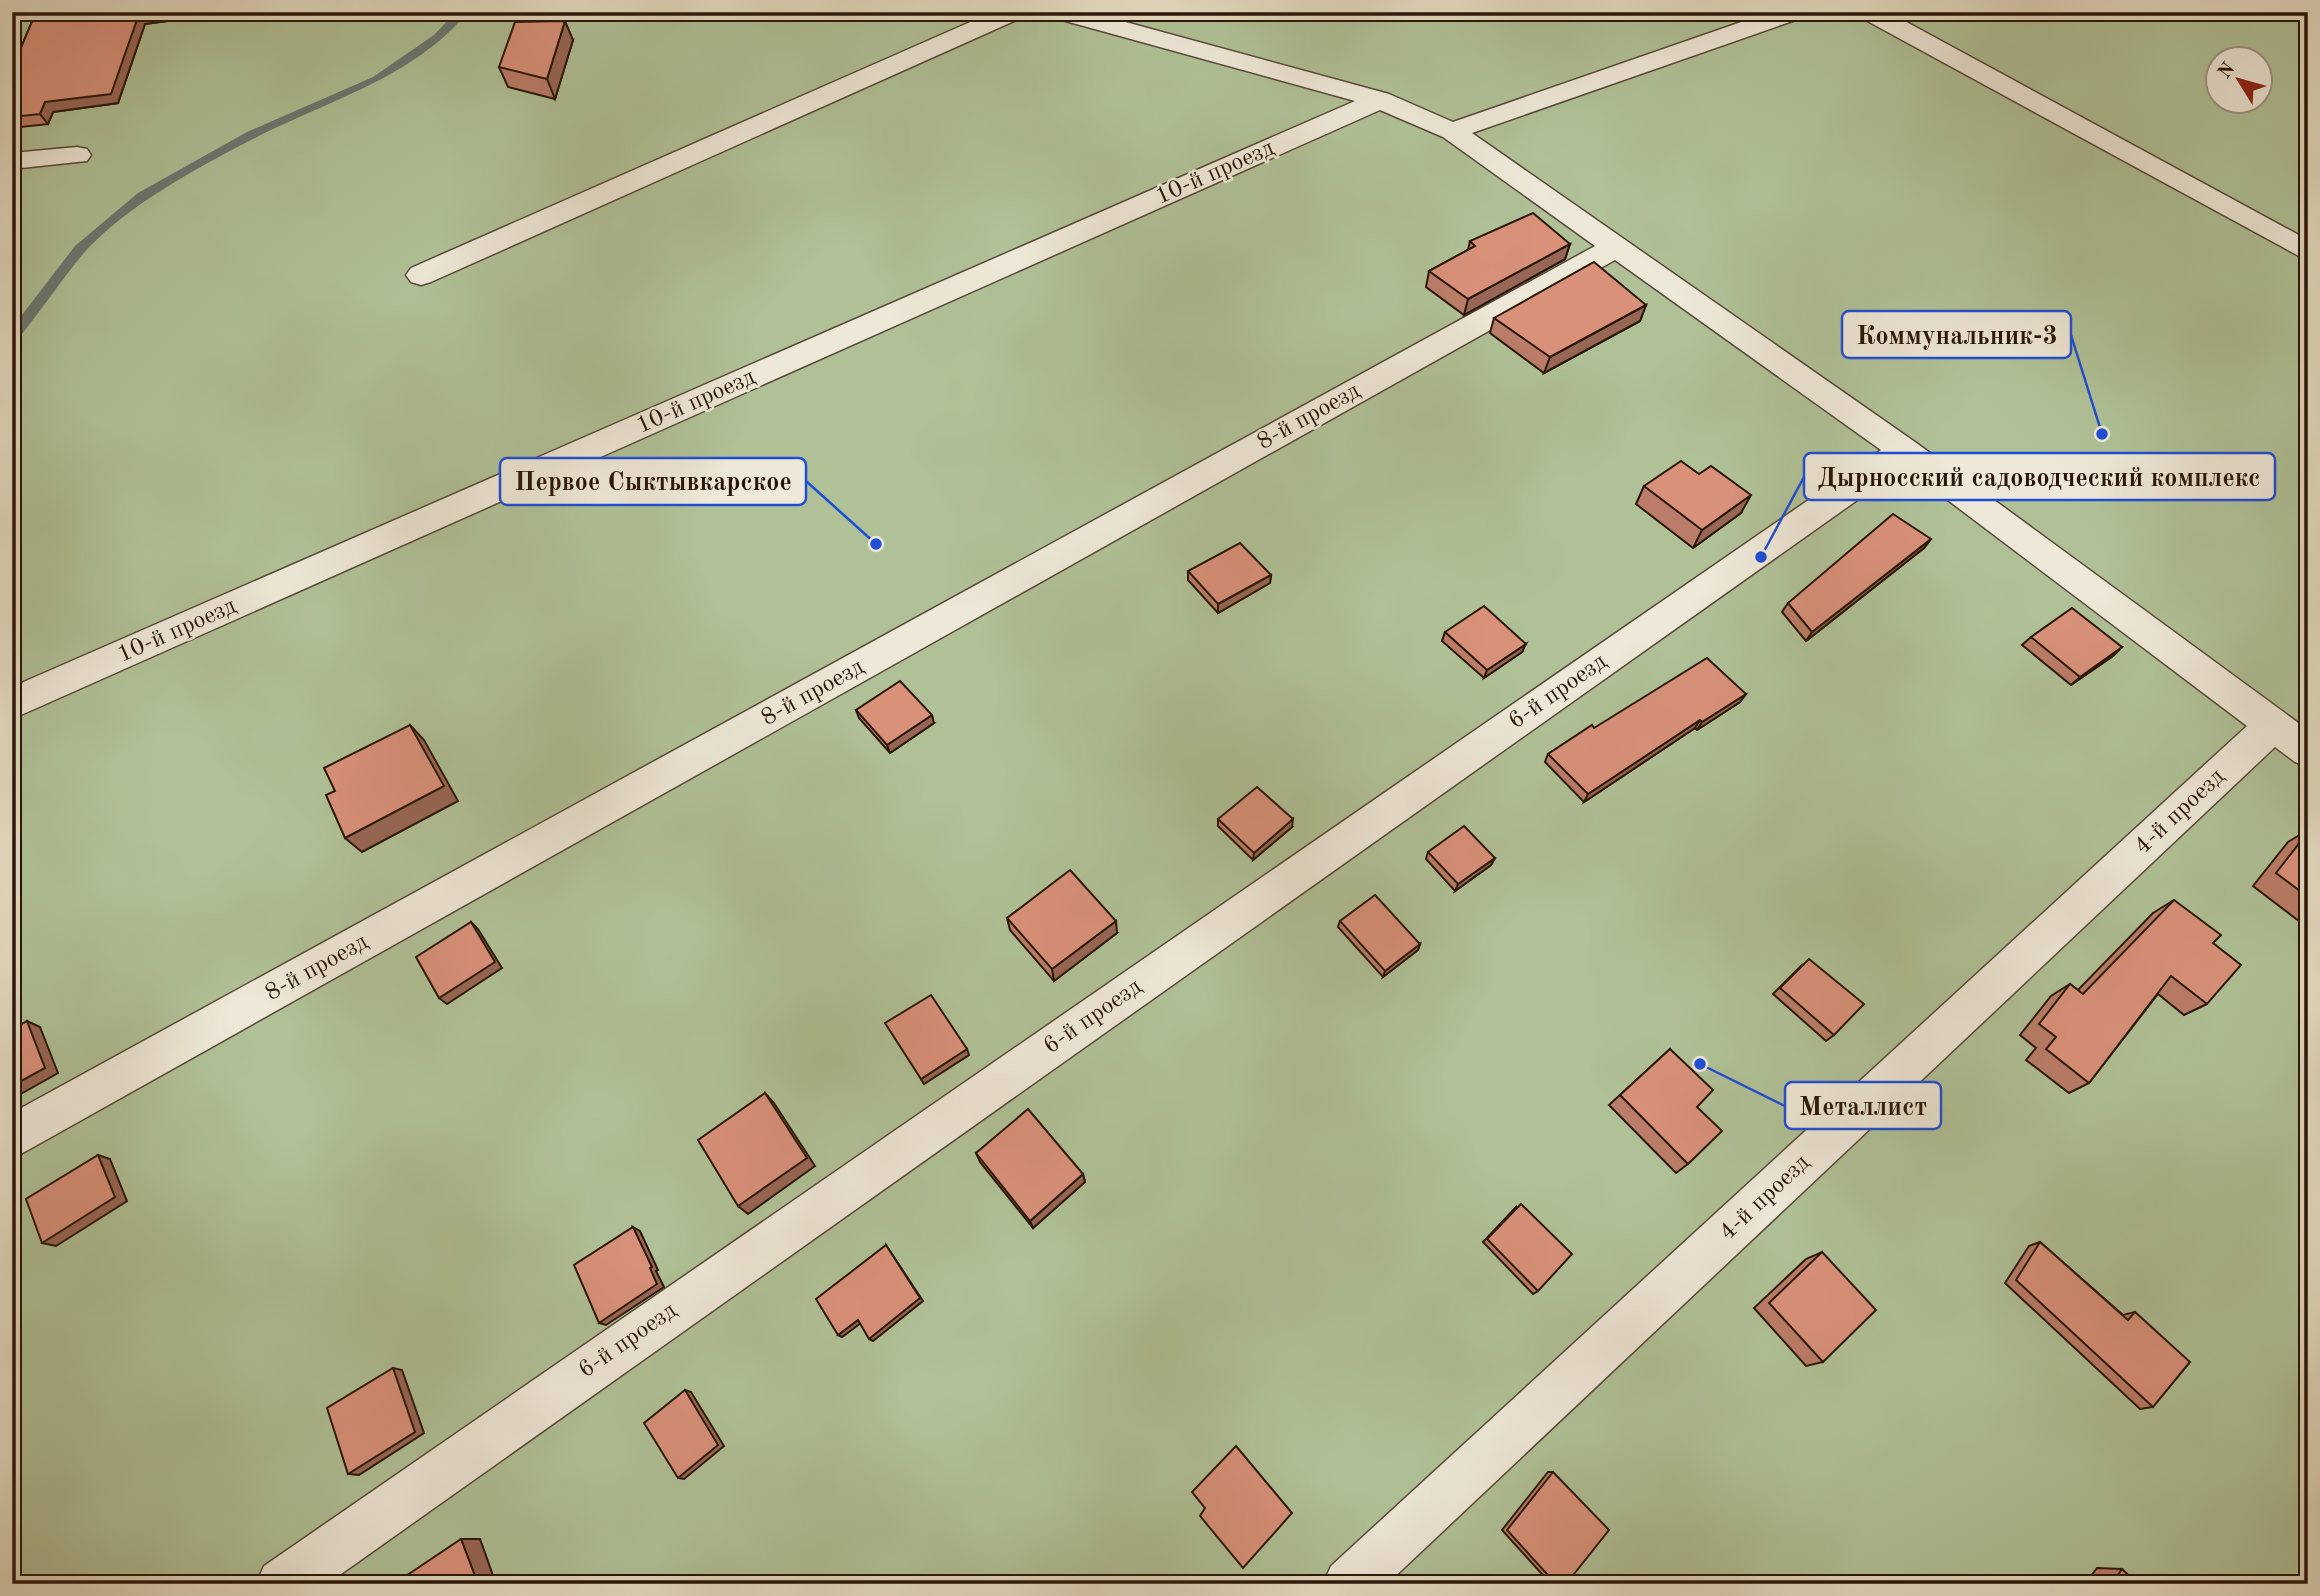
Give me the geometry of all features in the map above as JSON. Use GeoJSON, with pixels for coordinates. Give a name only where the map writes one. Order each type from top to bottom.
{"type":"FeatureCollection","features":[{"type":"Feature","properties":{"kind":"street"},"geometry":{"type":"LineString","coordinates":[[421,275],[1014,12]]}},
{"type":"Feature","properties":{"kind":"street"},"geometry":{"type":"LineString","coordinates":[[1060,12],[1380,100],[1416,113],[1452,131],[1614,248],[1904,450],[2308,751]]}},
{"type":"Feature","properties":{"kind":"street"},"geometry":{"type":"LineString","coordinates":[[1452,131],[1795,12]]}},
{"type":"Feature","properties":{"kind":"street"},"geometry":{"type":"LineString","coordinates":[[1869,12],[2308,252]]}},
{"type":"Feature","properties":{"kind":"street","name":"10-й проезд"},"geometry":{"type":"LineString","coordinates":[[12,704],[1380,100]]}},
{"type":"Feature","properties":{"kind":"street"},"geometry":{"type":"LineString","coordinates":[[12,161],[77,155]]}},
{"type":"Feature","properties":{"kind":"street","name":"8-й проезд"},"geometry":{"type":"LineString","coordinates":[[12,1137],[1614,248]]}},
{"type":"Feature","properties":{"kind":"street","name":"6-й проезд"},"geometry":{"type":"LineString","coordinates":[[282,1584],[1904,450]]}},
{"type":"Feature","properties":{"kind":"street","name":"4-й проезд"},"geometry":{"type":"LineString","coordinates":[[1349,1584],[2273,726]]}},
{"type":"Feature","properties":{"kind":"green space"},"geometry":{"type":"Polygon","coordinates":[[[12,12],[2308,12],[2308,1584],[12,1584],[12,12]]]}},
{"type":"Feature","properties":{"kind":"building"},"geometry":{"type":"Polygon","coordinates":[[[36,12],[150,12],[139,14],[111,94],[45,102],[40,114],[12,117],[12,69],[36,12]]]}},
{"type":"Feature","properties":{"kind":"building"},"geometry":{"type":"Polygon","coordinates":[[[565,21],[547,79],[499,67],[515,22],[565,21]]]}},
{"type":"Feature","properties":{"kind":"building"},"geometry":{"type":"Polygon","coordinates":[[[1533,213],[1570,244],[1468,299],[1429,271],[1475,246],[1470,241],[1533,213]]]}},
{"type":"Feature","properties":{"kind":"building"},"geometry":{"type":"Polygon","coordinates":[[[1594,262],[1646,305],[1550,357],[1494,318],[1594,262]]]}},
{"type":"Feature","properties":{"kind":"building"},"geometry":{"type":"Polygon","coordinates":[[[1681,461],[1699,474],[1711,466],[1751,495],[1702,530],[1644,486],[1681,461]]]}},
{"type":"Feature","properties":{"kind":"building"},"geometry":{"type":"Polygon","coordinates":[[[1893,514],[1931,539],[1812,632],[1788,603],[1893,514]]]}},
{"type":"Feature","properties":{"kind":"building"},"geometry":{"type":"Polygon","coordinates":[[[1240,543],[1271,575],[1218,604],[1188,571],[1240,543]]]}},
{"type":"Feature","properties":{"kind":"building"},"geometry":{"type":"Polygon","coordinates":[[[1484,606],[1526,644],[1487,670],[1445,632],[1484,606]]]}},
{"type":"Feature","properties":{"kind":"building"},"geometry":{"type":"Polygon","coordinates":[[[2072,608],[2122,647],[2080,677],[2031,637],[2072,608]]]}},
{"type":"Feature","properties":{"kind":"building"},"geometry":{"type":"Polygon","coordinates":[[[1707,658],[1746,694],[1702,722],[1700,720],[1588,794],[1548,754],[1592,725],[1594,728],[1707,658]]]}},
{"type":"Feature","properties":{"kind":"building"},"geometry":{"type":"Polygon","coordinates":[[[900,681],[932,715],[887,745],[856,710],[900,681]]]}},
{"type":"Feature","properties":{"kind":"building"},"geometry":{"type":"Polygon","coordinates":[[[410,725],[444,786],[345,838],[326,795],[335,791],[324,768],[410,725]]]}},
{"type":"Feature","properties":{"kind":"building"},"geometry":{"type":"Polygon","coordinates":[[[1257,787],[1293,819],[1254,853],[1218,819],[1257,787]]]}},
{"type":"Feature","properties":{"kind":"building"},"geometry":{"type":"Polygon","coordinates":[[[1464,826],[1495,858],[1458,884],[1428,852],[1464,826]]]}},
{"type":"Feature","properties":{"kind":"building"},"geometry":{"type":"Polygon","coordinates":[[[2308,832],[2308,897],[2276,873],[2308,832]]]}},
{"type":"Feature","properties":{"kind":"building"},"geometry":{"type":"Polygon","coordinates":[[[1070,870],[1116,921],[1052,969],[1007,918],[1070,870]]]}},
{"type":"Feature","properties":{"kind":"building"},"geometry":{"type":"Polygon","coordinates":[[[1375,895],[1420,944],[1385,971],[1340,921],[1375,895]]]}},
{"type":"Feature","properties":{"kind":"building"},"geometry":{"type":"Polygon","coordinates":[[[2174,900],[2221,935],[2213,943],[2241,965],[2207,1004],[2171,976],[2089,1083],[2046,1049],[2056,1037],[2039,1024],[2070,984],[2083,994],[2174,900]]]}},
{"type":"Feature","properties":{"kind":"building"},"geometry":{"type":"Polygon","coordinates":[[[471,922],[495,962],[439,998],[416,957],[471,922]]]}},
{"type":"Feature","properties":{"kind":"building"},"geometry":{"type":"Polygon","coordinates":[[[1809,959],[1864,1004],[1834,1035],[1780,988],[1809,959]]]}},
{"type":"Feature","properties":{"kind":"building"},"geometry":{"type":"Polygon","coordinates":[[[931,995],[967,1049],[921,1079],[885,1023],[931,995]]]}},
{"type":"Feature","properties":{"kind":"building"},"geometry":{"type":"Polygon","coordinates":[[[27,1021],[45,1068],[12,1086],[12,1030],[27,1021]]]}},
{"type":"Feature","properties":{"kind":"building"},"geometry":{"type":"Polygon","coordinates":[[[1670,1049],[1713,1090],[1697,1107],[1722,1131],[1688,1164],[1620,1095],[1670,1049]]]}},
{"type":"Feature","properties":{"kind":"building"},"geometry":{"type":"Polygon","coordinates":[[[765,1093],[807,1158],[738,1206],[698,1140],[765,1093]]]}},
{"type":"Feature","properties":{"kind":"building"},"geometry":{"type":"Polygon","coordinates":[[[1028,1109],[1083,1174],[1030,1221],[976,1153],[1028,1109]]]}},
{"type":"Feature","properties":{"kind":"building"},"geometry":{"type":"Polygon","coordinates":[[[98,1155],[115,1197],[42,1243],[26,1199],[98,1155]]]}},
{"type":"Feature","properties":{"kind":"building"},"geometry":{"type":"Polygon","coordinates":[[[1521,1204],[1572,1254],[1538,1291],[1487,1239],[1521,1204]]]}},
{"type":"Feature","properties":{"kind":"building"},"geometry":{"type":"Polygon","coordinates":[[[633,1227],[657,1284],[599,1323],[574,1265],[633,1227]]]}},
{"type":"Feature","properties":{"kind":"building"},"geometry":{"type":"Polygon","coordinates":[[[2040,1242],[2128,1320],[2135,1312],[2190,1362],[2153,1407],[2016,1280],[2040,1242]]]}},
{"type":"Feature","properties":{"kind":"building"},"geometry":{"type":"Polygon","coordinates":[[[886,1245],[920,1298],[869,1339],[858,1320],[838,1335],[816,1299],[886,1245]]]}},
{"type":"Feature","properties":{"kind":"building"},"geometry":{"type":"Polygon","coordinates":[[[1822,1252],[1876,1310],[1823,1362],[1769,1303],[1822,1252]]]}},
{"type":"Feature","properties":{"kind":"building"},"geometry":{"type":"Polygon","coordinates":[[[393,1368],[415,1432],[348,1474],[327,1408],[393,1368]]]}},
{"type":"Feature","properties":{"kind":"building"},"geometry":{"type":"Polygon","coordinates":[[[685,1390],[718,1445],[678,1478],[644,1423],[685,1390]]]}},
{"type":"Feature","properties":{"kind":"building"},"geometry":{"type":"Polygon","coordinates":[[[1236,1446],[1292,1513],[1243,1568],[1200,1516],[1205,1508],[1192,1492],[1236,1446]]]}},
{"type":"Feature","properties":{"kind":"building"},"geometry":{"type":"Polygon","coordinates":[[[1553,1472],[1609,1530],[1566,1584],[1556,1584],[1507,1530],[1553,1472]]]}},
{"type":"Feature","properties":{"kind":"building"},"geometry":{"type":"Polygon","coordinates":[[[461,1539],[478,1584],[394,1584],[461,1539]]]}},
{"type":"Feature","properties":{"kind":"building"},"geometry":{"type":"Polygon","coordinates":[[[2122,1569],[2137,1584],[2112,1584],[2122,1569]]]}},
{"type":"Feature","properties":{"kind":"waterway"},"geometry":{"type":"LineString","coordinates":[[12,343],[16,333],[80,249],[142,196],[251,135],[377,79],[438,37],[463,12]]}},
{"type":"Feature","properties":{"kind":"place","name":"Коммунальник-3"},"geometry":{"type":"Point","coordinates":[2102,434]}},
{"type":"Feature","properties":{"kind":"place","name":"Первое Сыктывкарское"},"geometry":{"type":"Point","coordinates":[876,544]}},
{"type":"Feature","properties":{"kind":"place","name":"Дырносский садоводческий комплекс"},"geometry":{"type":"Point","coordinates":[1761,557]}},
{"type":"Feature","properties":{"kind":"place","name":"Металлист"},"geometry":{"type":"Point","coordinates":[1700,1064]}}]}
